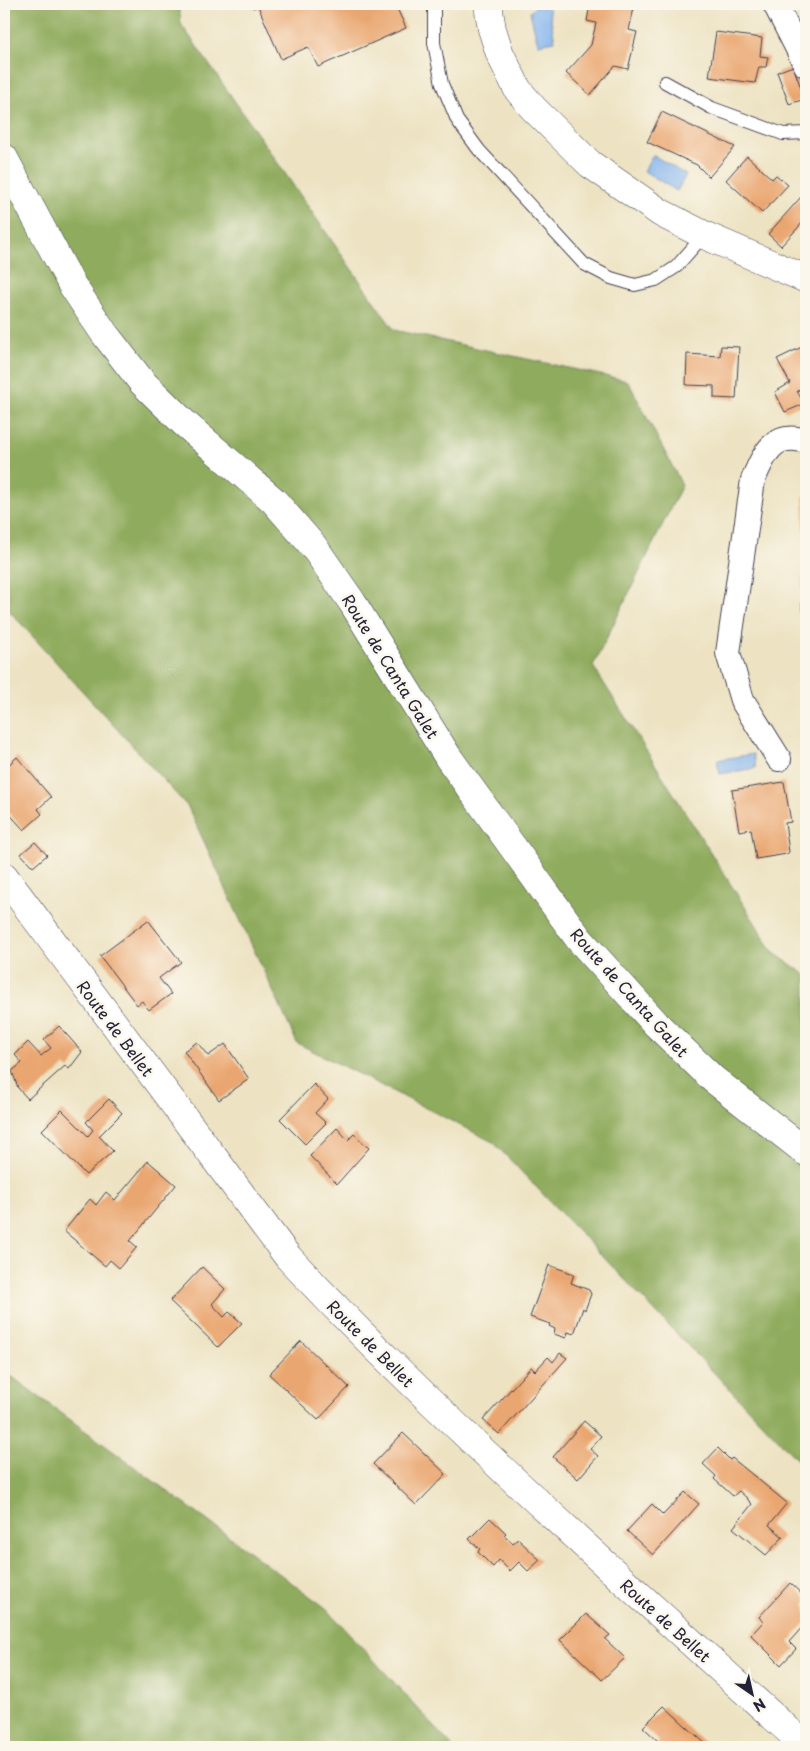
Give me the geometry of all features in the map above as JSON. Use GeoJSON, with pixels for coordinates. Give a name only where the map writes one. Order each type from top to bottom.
{"type":"FeatureCollection","features":[{"type":"Feature","properties":{"kind":"street"},"geometry":{"type":"LineString","coordinates":[[489,4],[492,29],[500,54],[518,90],[533,108],[590,164],[661,213],[704,235],[806,279]]}},
{"type":"Feature","properties":{"kind":"street"},"geometry":{"type":"LineString","coordinates":[[775,4],[806,65]]}},
{"type":"Feature","properties":{"kind":"street","name":"Route de Canta Galet"},"geometry":{"type":"LineString","coordinates":[[4,158],[72,284],[104,332],[142,382],[184,423],[274,501],[314,547],[352,602],[448,757],[579,939],[657,1025],[712,1080],[806,1152]]}},
{"type":"Feature","properties":{"kind":"street"},"geometry":{"type":"LineString","coordinates":[[779,759],[742,700],[728,652],[753,480],[764,456],[778,441],[796,438],[806,441]]}},
{"type":"Feature","properties":{"kind":"street","name":"Route de Bellet"},"geometry":{"type":"LineString","coordinates":[[4,876],[225,1174],[295,1265],[402,1375],[629,1587],[806,1746]]}},
{"type":"Feature","properties":{"kind":"lane"},"geometry":{"type":"LineString","coordinates":[[434,4],[434,43],[442,84],[457,120],[479,150],[584,264],[611,278],[635,285],[656,280],[676,267],[704,235]]}},
{"type":"Feature","properties":{"kind":"lane"},"geometry":{"type":"LineString","coordinates":[[664,82],[712,108],[783,134],[806,133]]}},
{"type":"Feature","properties":{"kind":"green space"},"geometry":{"type":"Polygon","coordinates":[[[4,4],[179,4],[181,24],[394,330],[628,381],[682,485],[593,666],[774,953],[806,975],[806,1469],[493,1142],[297,1043],[188,807],[4,605],[4,4]]]}},
{"type":"Feature","properties":{"kind":"green space"},"geometry":{"type":"Polygon","coordinates":[[[4,1371],[326,1608],[453,1747],[4,1747],[4,1371]]]}},
{"type":"Feature","properties":{"kind":"water"},"geometry":{"type":"Polygon","coordinates":[[[538,4],[548,4],[555,41],[538,44],[530,12],[538,4]]]}},
{"type":"Feature","properties":{"kind":"water"},"geometry":{"type":"Polygon","coordinates":[[[653,155],[686,175],[677,191],[644,171],[653,155]]]}},
{"type":"Feature","properties":{"kind":"water"},"geometry":{"type":"Polygon","coordinates":[[[753,754],[756,768],[720,774],[717,760],[753,754]]]}},
{"type":"Feature","properties":{"kind":"building"},"geometry":{"type":"Polygon","coordinates":[[[251,4],[395,4],[406,28],[318,67],[308,47],[281,59],[258,6],[253,8],[251,4]]]}},
{"type":"Feature","properties":{"kind":"building"},"geometry":{"type":"Polygon","coordinates":[[[590,4],[635,4],[629,30],[637,32],[628,69],[615,66],[590,95],[566,73],[591,45],[596,23],[587,21],[590,4]]]}},
{"type":"Feature","properties":{"kind":"building"},"geometry":{"type":"Polygon","coordinates":[[[716,32],[762,38],[760,56],[768,57],[766,67],[759,67],[755,83],[709,77],[716,32]]]}},
{"type":"Feature","properties":{"kind":"building"},"geometry":{"type":"Polygon","coordinates":[[[793,66],[805,99],[789,104],[777,72],[793,66]]]}},
{"type":"Feature","properties":{"kind":"building"},"geometry":{"type":"Polygon","coordinates":[[[662,112],[735,147],[709,177],[697,165],[647,142],[662,112]]]}},
{"type":"Feature","properties":{"kind":"building"},"geometry":{"type":"Polygon","coordinates":[[[747,156],[772,179],[776,175],[788,185],[762,213],[726,180],[747,156]]]}},
{"type":"Feature","properties":{"kind":"building"},"geometry":{"type":"Polygon","coordinates":[[[801,197],[806,201],[806,219],[781,246],[768,234],[801,197]]]}},
{"type":"Feature","properties":{"kind":"building"},"geometry":{"type":"Polygon","coordinates":[[[806,345],[806,386],[797,391],[804,404],[785,412],[775,392],[790,383],[777,359],[806,345]]]}},
{"type":"Feature","properties":{"kind":"building"},"geometry":{"type":"Polygon","coordinates":[[[721,346],[739,347],[736,399],[714,398],[714,386],[686,385],[687,354],[720,356],[721,346]]]}},
{"type":"Feature","properties":{"kind":"building"},"geometry":{"type":"Polygon","coordinates":[[[803,496],[806,496],[806,531],[804,531],[803,496]]]}},
{"type":"Feature","properties":{"kind":"building"},"geometry":{"type":"Polygon","coordinates":[[[806,576],[806,609],[802,610],[802,577],[806,576]]]}},
{"type":"Feature","properties":{"kind":"building"},"geometry":{"type":"Polygon","coordinates":[[[17,757],[51,797],[38,809],[42,814],[24,830],[4,808],[4,769],[17,757]]]}},
{"type":"Feature","properties":{"kind":"building"},"geometry":{"type":"Polygon","coordinates":[[[784,782],[791,822],[785,823],[789,852],[787,854],[756,859],[751,829],[739,831],[732,790],[784,782]]]}},
{"type":"Feature","properties":{"kind":"building"},"geometry":{"type":"Polygon","coordinates":[[[35,842],[47,855],[33,867],[21,854],[35,842]]]}},
{"type":"Feature","properties":{"kind":"building"},"geometry":{"type":"Polygon","coordinates":[[[148,920],[181,962],[159,978],[171,994],[149,1010],[142,1001],[137,1005],[100,956],[148,920]]]}},
{"type":"Feature","properties":{"kind":"building"},"geometry":{"type":"Polygon","coordinates":[[[59,1026],[82,1052],[69,1069],[65,1066],[28,1099],[18,1088],[12,1071],[22,1063],[15,1055],[28,1042],[41,1056],[51,1048],[44,1040],[59,1026]]]}},
{"type":"Feature","properties":{"kind":"building"},"geometry":{"type":"Polygon","coordinates":[[[197,1042],[208,1056],[225,1044],[249,1079],[219,1100],[184,1051],[197,1042]]]}},
{"type":"Feature","properties":{"kind":"building"},"geometry":{"type":"Polygon","coordinates":[[[314,1084],[328,1099],[315,1113],[326,1123],[305,1144],[280,1119],[314,1084]]]}},
{"type":"Feature","properties":{"kind":"building"},"geometry":{"type":"Polygon","coordinates":[[[109,1099],[122,1113],[99,1136],[113,1151],[86,1175],[42,1130],[62,1110],[88,1136],[93,1130],[86,1122],[109,1099]]]}},
{"type":"Feature","properties":{"kind":"building"},"geometry":{"type":"Polygon","coordinates":[[[337,1128],[348,1140],[354,1134],[369,1148],[337,1184],[310,1156],[337,1128]]]}},
{"type":"Feature","properties":{"kind":"building"},"geometry":{"type":"Polygon","coordinates":[[[148,1161],[176,1185],[130,1241],[137,1247],[119,1268],[110,1260],[105,1266],[64,1231],[90,1199],[96,1205],[106,1192],[115,1200],[148,1161]]]}},
{"type":"Feature","properties":{"kind":"building"},"geometry":{"type":"Polygon","coordinates":[[[549,1265],[574,1274],[571,1283],[589,1290],[591,1294],[585,1310],[583,1308],[574,1334],[568,1332],[566,1338],[554,1334],[555,1329],[549,1326],[550,1324],[530,1317],[549,1265]]]}},
{"type":"Feature","properties":{"kind":"building"},"geometry":{"type":"Polygon","coordinates":[[[202,1267],[225,1289],[212,1304],[224,1317],[229,1312],[242,1323],[218,1347],[170,1301],[202,1267]]]}},
{"type":"Feature","properties":{"kind":"building"},"geometry":{"type":"Polygon","coordinates":[[[301,1341],[349,1387],[318,1420],[269,1374],[301,1341]]]}},
{"type":"Feature","properties":{"kind":"building"},"geometry":{"type":"Polygon","coordinates":[[[560,1353],[567,1358],[499,1434],[483,1420],[531,1367],[535,1371],[548,1357],[553,1362],[560,1353]]]}},
{"type":"Feature","properties":{"kind":"building"},"geometry":{"type":"Polygon","coordinates":[[[584,1421],[601,1436],[590,1449],[598,1456],[578,1479],[553,1457],[584,1421]]]}},
{"type":"Feature","properties":{"kind":"building"},"geometry":{"type":"Polygon","coordinates":[[[403,1433],[446,1474],[416,1505],[373,1464],[403,1433]]]}},
{"type":"Feature","properties":{"kind":"building"},"geometry":{"type":"Polygon","coordinates":[[[718,1448],[730,1460],[732,1458],[787,1503],[769,1525],[783,1537],[766,1555],[733,1528],[752,1504],[739,1491],[733,1496],[714,1479],[716,1476],[703,1464],[718,1448]]]}},
{"type":"Feature","properties":{"kind":"building"},"geometry":{"type":"Polygon","coordinates":[[[685,1492],[699,1504],[653,1555],[627,1531],[652,1504],[663,1515],[685,1492]]]}},
{"type":"Feature","properties":{"kind":"building"},"geometry":{"type":"Polygon","coordinates":[[[490,1518],[506,1533],[504,1535],[513,1543],[518,1539],[540,1560],[528,1571],[519,1562],[510,1571],[499,1560],[493,1567],[478,1552],[480,1549],[469,1539],[490,1518]]]}},
{"type":"Feature","properties":{"kind":"building"},"geometry":{"type":"Polygon","coordinates":[[[790,1583],[806,1598],[806,1623],[789,1642],[796,1649],[781,1665],[751,1635],[763,1622],[759,1617],[790,1583]]]}},
{"type":"Feature","properties":{"kind":"building"},"geometry":{"type":"Polygon","coordinates":[[[586,1614],[610,1635],[605,1639],[625,1658],[602,1680],[560,1640],[586,1614]]]}},
{"type":"Feature","properties":{"kind":"building"},"geometry":{"type":"Polygon","coordinates":[[[664,1706],[709,1747],[656,1746],[659,1742],[643,1727],[664,1706]]]}}]}
